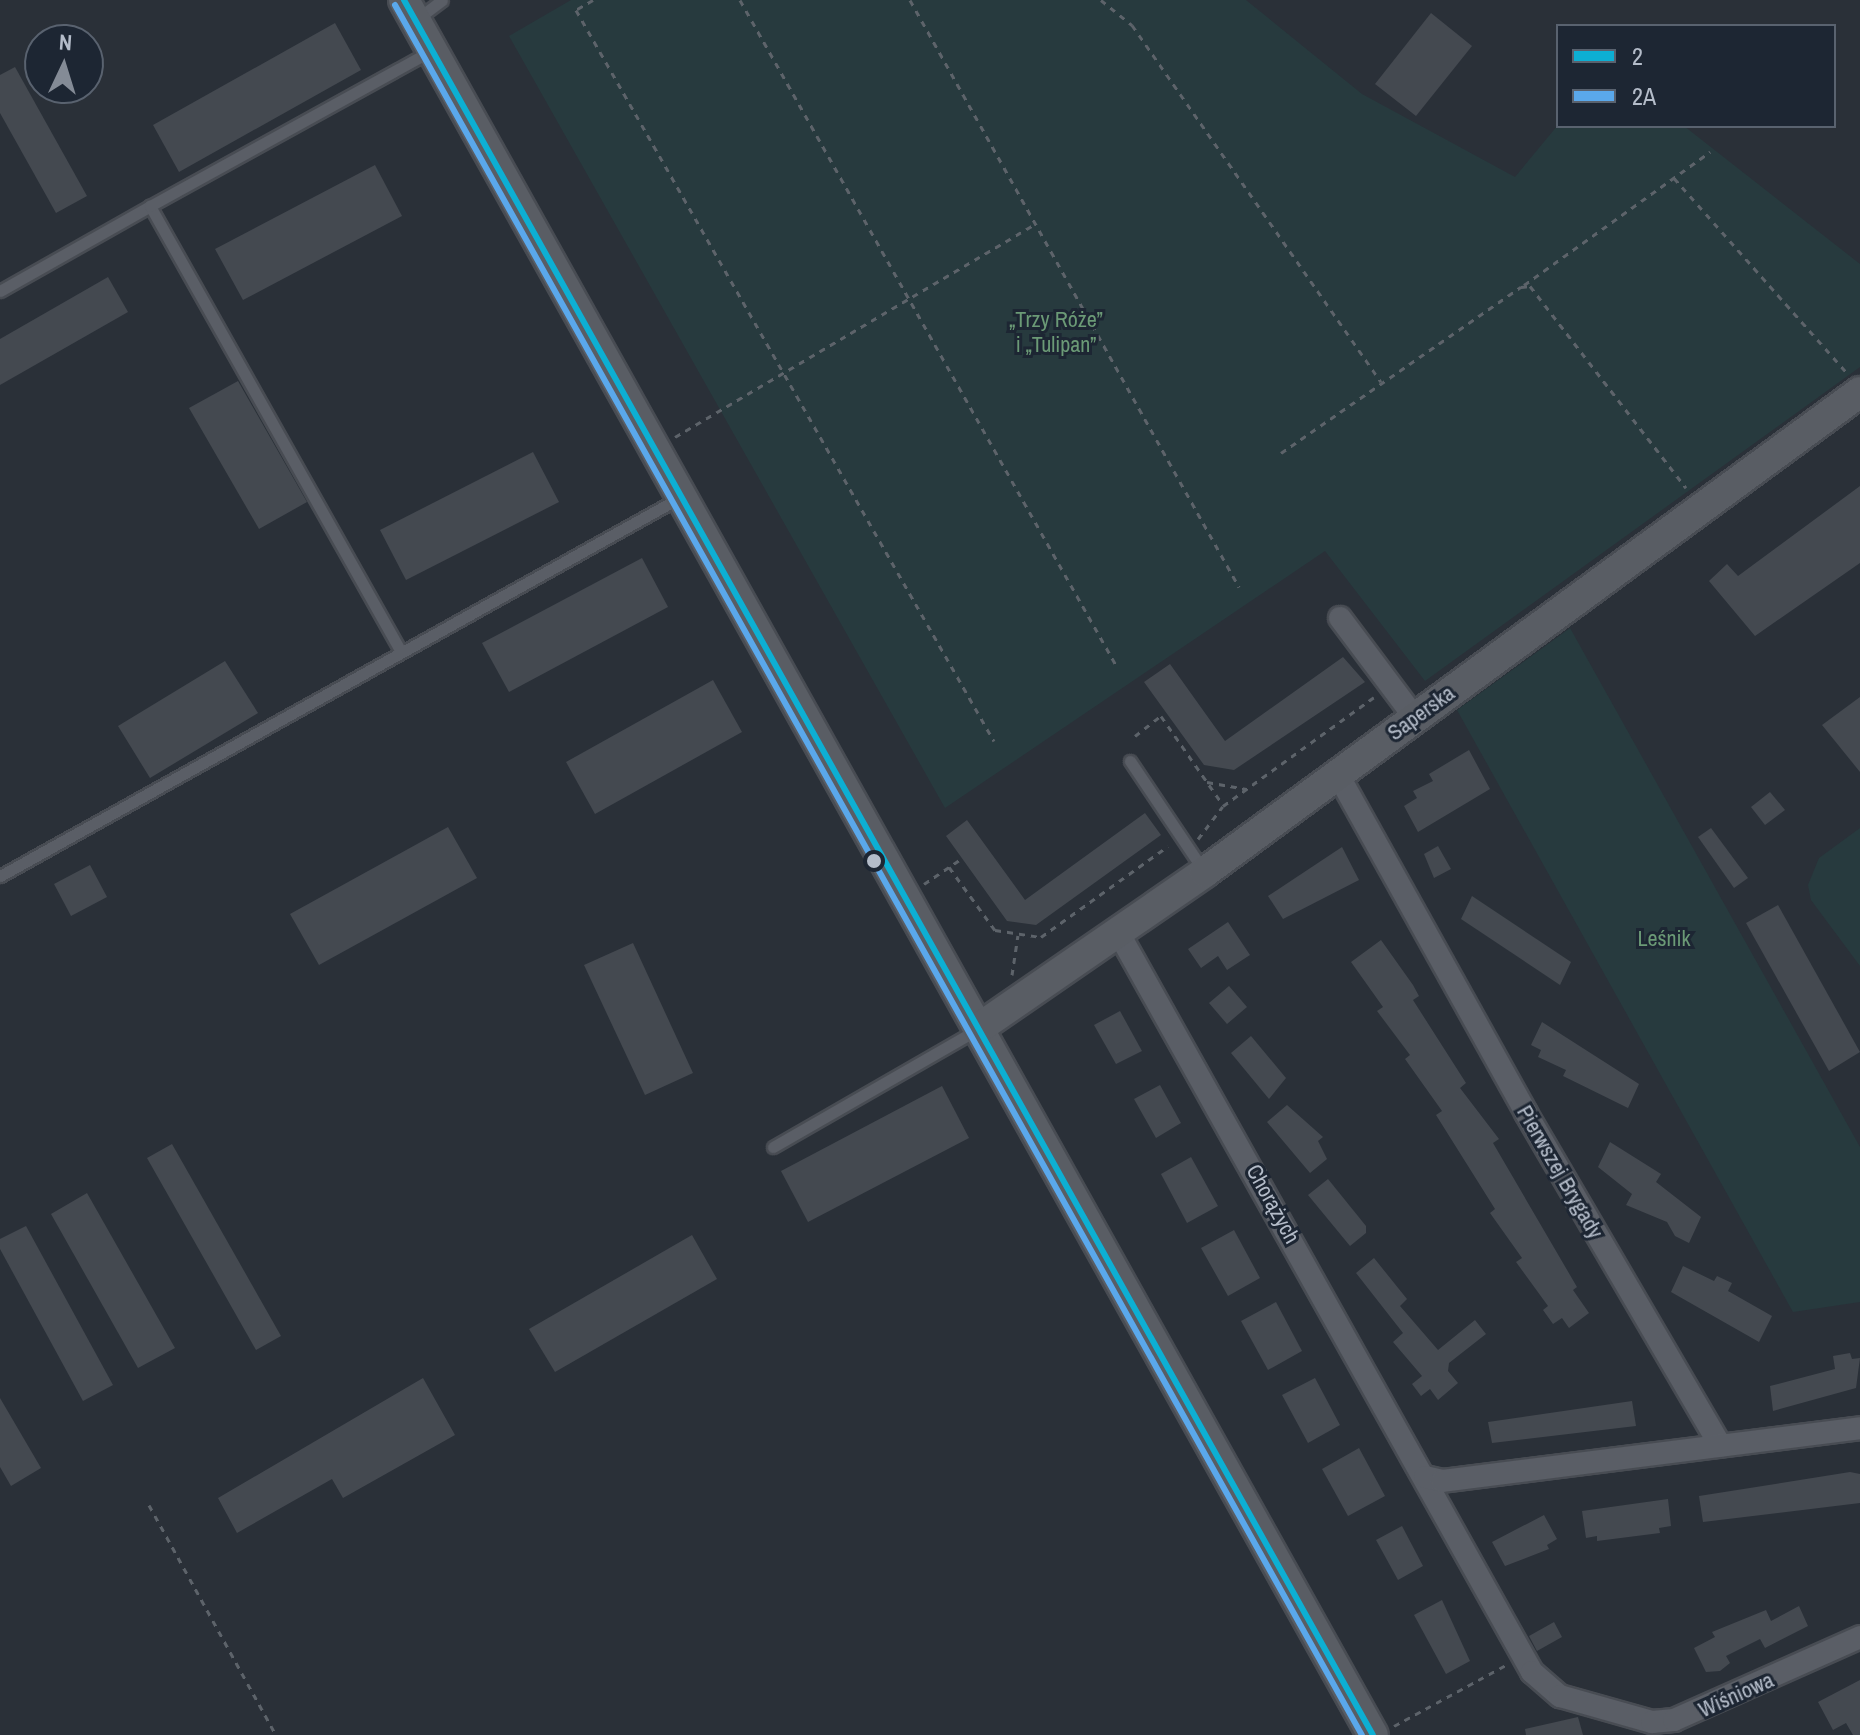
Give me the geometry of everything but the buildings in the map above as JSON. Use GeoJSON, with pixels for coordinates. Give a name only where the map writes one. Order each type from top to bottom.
{"type":"FeatureCollection","features":[{"type":"Feature","properties":{"kind":"main road"},"geometry":{"type":"LineString","coordinates":[[409,11],[979,1028],[1383,1730]]}},
{"type":"Feature","properties":{"kind":"main road","name":"Saperska"},"geometry":{"type":"LineString","coordinates":[[979,1028],[1205,872],[1415,718],[1701,507],[1855,384]]}},
{"type":"Feature","properties":{"kind":"street"},"geometry":{"type":"LineString","coordinates":[[1340,618],[1415,718]]}},
{"type":"Feature","properties":{"kind":"street","name":"Pierwszej Brygady"},"geometry":{"type":"LineString","coordinates":[[1337,773],[1526,1113],[1720,1445]]}},
{"type":"Feature","properties":{"kind":"street","name":"Chorążych"},"geometry":{"type":"LineString","coordinates":[[1118,932],[1532,1672],[1560,1696]]}},
{"type":"Feature","properties":{"kind":"street"},"geometry":{"type":"LineString","coordinates":[[1425,1477],[1442,1481],[1860,1428]]}},
{"type":"Feature","properties":{"kind":"street","name":"Wiśniowa"},"geometry":{"type":"LineString","coordinates":[[1560,1696],[1652,1722],[1674,1720],[1860,1637]]}},
{"type":"Feature","properties":{"kind":"lane"},"geometry":{"type":"LineString","coordinates":[[409,11],[442,0]]}},
{"type":"Feature","properties":{"kind":"lane"},"geometry":{"type":"LineString","coordinates":[[0,291],[432,50]]}},
{"type":"Feature","properties":{"kind":"lane"},"geometry":{"type":"LineString","coordinates":[[150,206],[400,650]]}},
{"type":"Feature","properties":{"kind":"lane"},"geometry":{"type":"LineString","coordinates":[[0,876],[400,650],[682,497]]}},
{"type":"Feature","properties":{"kind":"lane"},"geometry":{"type":"LineString","coordinates":[[1130,761],[1205,872]]}},
{"type":"Feature","properties":{"kind":"lane"},"geometry":{"type":"LineString","coordinates":[[773,1147],[979,1028]]}},
{"type":"Feature","properties":{"kind":"path"},"geometry":{"type":"LineString","coordinates":[[593,0],[576,10],[994,741]]}},
{"type":"Feature","properties":{"kind":"path"},"geometry":{"type":"LineString","coordinates":[[740,0],[1116,665]]}},
{"type":"Feature","properties":{"kind":"path"},"geometry":{"type":"LineString","coordinates":[[910,0],[1239,587]]}},
{"type":"Feature","properties":{"kind":"path"},"geometry":{"type":"LineString","coordinates":[[1101,0],[1132,25],[1381,382]]}},
{"type":"Feature","properties":{"kind":"path"},"geometry":{"type":"LineString","coordinates":[[1281,453],[1710,152]]}},
{"type":"Feature","properties":{"kind":"path"},"geometry":{"type":"LineString","coordinates":[[1674,178],[1855,384]]}},
{"type":"Feature","properties":{"kind":"path"},"geometry":{"type":"LineString","coordinates":[[655,449],[1035,224]]}},
{"type":"Feature","properties":{"kind":"path"},"geometry":{"type":"LineString","coordinates":[[1521,287],[1537,290],[1701,507]]}},
{"type":"Feature","properties":{"kind":"path"},"geometry":{"type":"LineString","coordinates":[[949,867],[995,930],[1041,937],[1185,841],[1204,835],[1223,806],[1391,685]]}},
{"type":"Feature","properties":{"kind":"path"},"geometry":{"type":"LineString","coordinates":[[1135,736],[1161,716],[1223,806]]}},
{"type":"Feature","properties":{"kind":"path"},"geometry":{"type":"LineString","coordinates":[[1207,782],[1246,789]]}},
{"type":"Feature","properties":{"kind":"path"},"geometry":{"type":"LineString","coordinates":[[928,896],[922,885],[961,859]]}},
{"type":"Feature","properties":{"kind":"path"},"geometry":{"type":"LineString","coordinates":[[1011,983],[1018,934]]}},
{"type":"Feature","properties":{"kind":"path"},"geometry":{"type":"LineString","coordinates":[[149,1505],[276,1735]]}},
{"type":"Feature","properties":{"kind":"path"},"geometry":{"type":"LineString","coordinates":[[1383,1730],[1523,1656]]}},
{"type":"Feature","properties":{"kind":"green space","name":"„Trzy Róże” i „Tulipan”"},"geometry":{"type":"Polygon","coordinates":[[[571,0],[1246,0],[1362,94],[1515,177],[1556,127],[1687,128],[1860,264],[1860,367],[1425,681],[1325,551],[945,808],[509,36],[571,0]]]}},
{"type":"Feature","properties":{"kind":"green space","name":"Leśnik"},"geometry":{"type":"Polygon","coordinates":[[[1570,628],[1860,1147],[1860,1302],[1793,1312],[1457,710],[1570,628]]]}},
{"type":"Feature","properties":{"kind":"green space"},"geometry":{"type":"Polygon","coordinates":[[[1860,828],[1860,966],[1811,900],[1808,885],[1819,858],[1860,828]]]}},
{"type":"Feature","properties":{"kind":"transit line","name":"2"},"geometry":{"type":"LineString","coordinates":[[404,0],[1373,1735]]}},
{"type":"Feature","properties":{"kind":"transit line","name":"2A"},"geometry":{"type":"LineString","coordinates":[[395,5],[1362,1735]]}}]}
